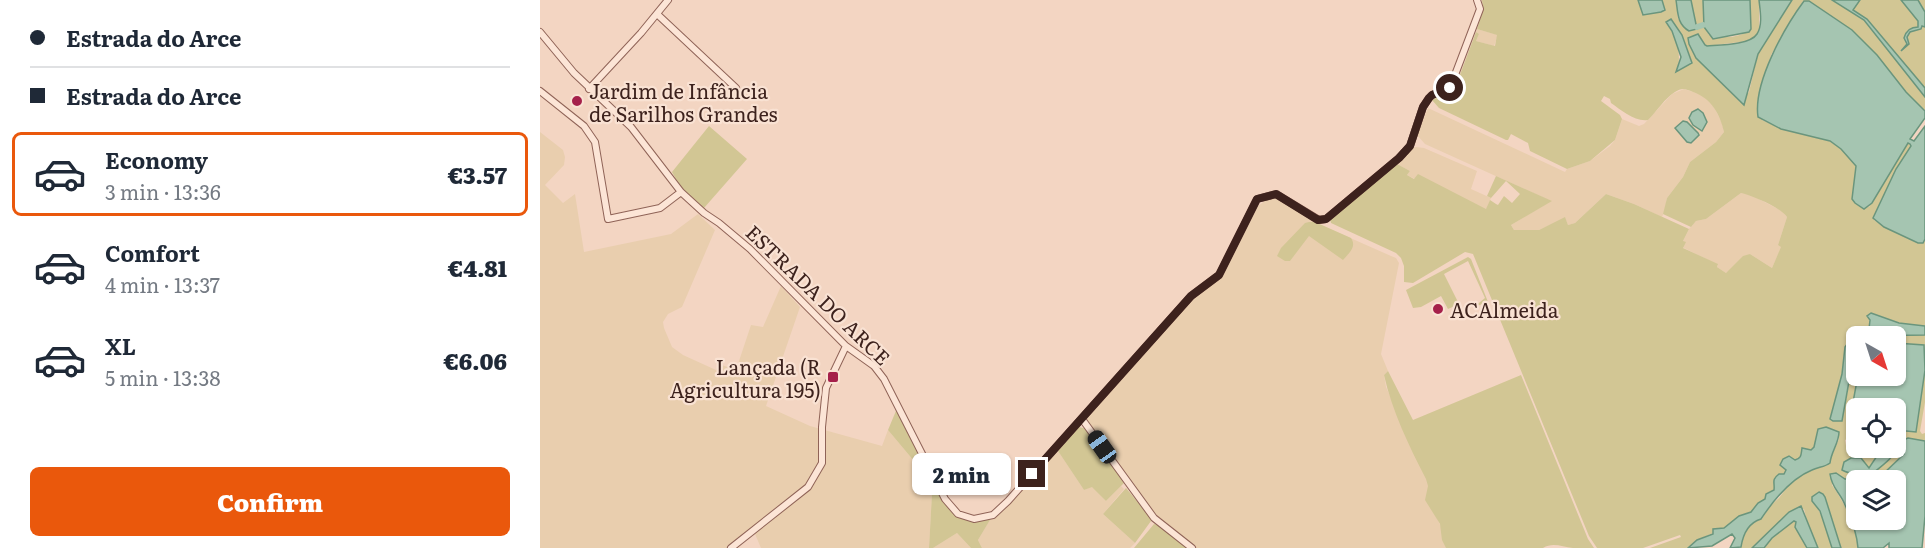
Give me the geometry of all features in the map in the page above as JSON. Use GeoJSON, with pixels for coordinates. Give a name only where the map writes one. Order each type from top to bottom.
{"type":"FeatureCollection","features":[{"type":"Feature","properties":{"kind":"street"},"geometry":{"type":"LineString","coordinates":[[589,89],[668,0]]}},
{"type":"Feature","properties":{"kind":"street","name":"ESTRADA DO ARCE"},"geometry":{"type":"LineString","coordinates":[[540,32],[589,89],[631,127],[681,192],[750,249],[846,346],[874,366],[884,379],[945,499],[958,514],[974,519],[993,515],[1191,296],[1219,275],[1257,199],[1276,194],[1318,220],[1326,219],[1399,158],[1410,146],[1423,107],[1429,98],[1450,88],[1480,9],[1477,0]]}},
{"type":"Feature","properties":{"kind":"street"},"geometry":{"type":"LineString","coordinates":[[657,14],[736,88]]}},
{"type":"Feature","properties":{"kind":"street"},"geometry":{"type":"LineString","coordinates":[[540,91],[584,126],[595,142],[608,219],[660,208],[681,192]]}},
{"type":"Feature","properties":{"kind":"street"},"geometry":{"type":"LineString","coordinates":[[731,548],[808,487],[816,475],[822,463],[822,427],[826,387],[846,346]]}},
{"type":"Feature","properties":{"kind":"street"},"geometry":{"type":"LineString","coordinates":[[1082,419],[1154,518],[1192,548]]}},
{"type":"Feature","properties":{"kind":"shaded area"},"geometry":{"type":"Polygon","coordinates":[[[1482,0],[1638,0],[1645,15],[1665,10],[1662,0],[1676,0],[1678,19],[1694,29],[1698,28],[1691,0],[1703,0],[1703,25],[1709,35],[1731,37],[1741,35],[1751,29],[1750,0],[1759,0],[1759,30],[1756,36],[1748,41],[1707,46],[1688,38],[1696,58],[1740,102],[1749,92],[1758,54],[1792,0],[1925,0],[1925,111],[1906,92],[1877,55],[1852,30],[1809,1],[1803,1],[1771,55],[1762,120],[1781,129],[1829,141],[1841,149],[1856,166],[1853,193],[1869,207],[1908,143],[1911,146],[1896,169],[1874,220],[1918,243],[1923,243],[1925,239],[1925,326],[1899,323],[1872,313],[1869,326],[1846,326],[1842,374],[1830,419],[1842,421],[1846,400],[1846,458],[1861,458],[1851,470],[1846,470],[1846,479],[1836,473],[1832,485],[1846,509],[1846,530],[1855,530],[1858,548],[1841,548],[1823,494],[1819,492],[1812,497],[1826,525],[1832,548],[1818,548],[1804,509],[1789,512],[1752,548],[1740,548],[1749,527],[1762,519],[1792,481],[1813,469],[1828,465],[1839,439],[1839,432],[1818,430],[1814,447],[1811,450],[1804,448],[1799,458],[1782,475],[1774,490],[1751,512],[1724,528],[1713,529],[1713,533],[1697,540],[1688,548],[1650,548],[1681,537],[1680,535],[1643,548],[1597,548],[1589,536],[1473,254],[1465,252],[1413,283],[1404,282],[1404,266],[1396,253],[1331,223],[1330,219],[1397,164],[1410,171],[1407,175],[1414,179],[1418,174],[1486,209],[1490,200],[1498,205],[1504,196],[1512,203],[1520,194],[1506,181],[1491,198],[1487,196],[1496,176],[1552,201],[1511,225],[1514,230],[1539,230],[1565,217],[1568,225],[1575,223],[1606,194],[1689,229],[1683,241],[1686,242],[1683,248],[1718,264],[1717,267],[1726,273],[1743,256],[1750,254],[1772,268],[1781,247],[1778,245],[1787,217],[1779,209],[1766,202],[1741,193],[1706,219],[1696,221],[1691,227],[1663,214],[1667,198],[1683,177],[1690,162],[1716,142],[1724,132],[1714,108],[1705,98],[1686,89],[1677,90],[1648,120],[1643,120],[1624,112],[1604,96],[1601,101],[1622,119],[1615,140],[1590,161],[1567,169],[1530,151],[1528,143],[1511,134],[1506,140],[1439,108],[1432,100],[1455,88],[1476,32],[1479,34],[1476,41],[1495,46],[1497,35],[1477,29],[1483,10],[1482,0]],[[1666,22],[1678,46],[1677,71],[1692,62],[1682,35],[1666,22]]]}},
{"type":"Feature","properties":{"kind":"shaded area"},"geometry":{"type":"Polygon","coordinates":[[[1638,0],[1662,0],[1665,10],[1643,15],[1638,0]]]}},
{"type":"Feature","properties":{"kind":"shaded area"},"geometry":{"type":"Polygon","coordinates":[[[1676,0],[1691,0],[1697,29],[1689,31],[1682,25],[1676,0]]]}},
{"type":"Feature","properties":{"kind":"shaded area"},"geometry":{"type":"Polygon","coordinates":[[[1703,0],[1750,0],[1751,29],[1749,32],[1713,39],[1704,27],[1703,0]]]}},
{"type":"Feature","properties":{"kind":"shaded area"},"geometry":{"type":"Polygon","coordinates":[[[1759,0],[1792,0],[1758,54],[1744,105],[1696,58],[1688,38],[1698,34],[1707,46],[1734,44],[1753,38],[1760,26],[1759,0]]]}},
{"type":"Feature","properties":{"kind":"shaded area"},"geometry":{"type":"Polygon","coordinates":[[[1832,0],[1860,0],[1853,10],[1867,19],[1925,88],[1925,97],[1864,20],[1832,0]]]}},
{"type":"Feature","properties":{"kind":"shaded area"},"geometry":{"type":"Polygon","coordinates":[[[1901,0],[1918,0],[1925,12],[1925,27],[1922,26],[1921,29],[1910,32],[1907,37],[1909,44],[1901,51],[1907,44],[1904,38],[1906,33],[1918,27],[1918,21],[1901,0]]]}},
{"type":"Feature","properties":{"kind":"shaded area"},"geometry":{"type":"Polygon","coordinates":[[[1804,1],[1809,1],[1852,30],[1877,55],[1906,92],[1925,111],[1925,118],[1910,139],[1914,141],[1925,126],[1925,239],[1923,243],[1918,243],[1884,227],[1873,218],[1910,144],[1908,143],[1872,203],[1864,209],[1852,199],[1856,166],[1841,149],[1830,141],[1781,129],[1758,117],[1760,88],[1765,72],[1779,41],[1804,1]]]}},
{"type":"Feature","properties":{"kind":"shaded area"},"geometry":{"type":"Polygon","coordinates":[[[1671,19],[1682,35],[1692,63],[1676,72],[1681,57],[1672,31],[1666,22],[1671,19]]]}},
{"type":"Feature","properties":{"kind":"shaded area"},"geometry":{"type":"Polygon","coordinates":[[[1477,29],[1498,35],[1494,46],[1476,41],[1479,34],[1476,32],[1477,29]]]}},
{"type":"Feature","properties":{"kind":"shaded area"},"geometry":{"type":"Polygon","coordinates":[[[1684,89],[1705,96],[1714,107],[1724,132],[1716,142],[1690,162],[1683,177],[1667,198],[1662,217],[1606,194],[1575,223],[1568,225],[1565,218],[1539,230],[1514,230],[1511,225],[1551,201],[1425,144],[1417,135],[1428,108],[1565,172],[1567,169],[1590,161],[1610,146],[1615,140],[1622,119],[1639,126],[1644,124],[1672,94],[1684,89]]]}},
{"type":"Feature","properties":{"kind":"shaded area"},"geometry":{"type":"Polygon","coordinates":[[[1698,109],[1703,113],[1707,122],[1702,131],[1693,125],[1689,118],[1692,112],[1698,109]]]}},
{"type":"Feature","properties":{"kind":"shaded area"},"geometry":{"type":"Polygon","coordinates":[[[1683,121],[1687,122],[1699,135],[1691,143],[1687,142],[1675,128],[1683,121]]]}},
{"type":"Feature","properties":{"kind":"shaded area"},"geometry":{"type":"Polygon","coordinates":[[[709,126],[747,159],[704,208],[681,188],[672,172],[709,126]]]}},
{"type":"Feature","properties":{"kind":"shaded area"},"geometry":{"type":"Polygon","coordinates":[[[540,132],[563,150],[564,165],[545,185],[563,203],[575,194],[584,252],[671,234],[698,214],[715,230],[682,307],[668,314],[663,322],[672,347],[683,355],[716,370],[719,364],[736,370],[751,325],[763,327],[781,286],[800,307],[766,406],[810,426],[882,446],[888,430],[919,467],[932,493],[929,548],[761,548],[755,534],[736,548],[540,548],[540,132]]]}},
{"type":"Feature","properties":{"kind":"shaded area"},"geometry":{"type":"Polygon","coordinates":[[[1411,148],[1424,148],[1477,171],[1471,189],[1491,198],[1486,210],[1418,175],[1415,179],[1407,175],[1410,171],[1398,165],[1411,148]]]}},
{"type":"Feature","properties":{"kind":"shaded area"},"geometry":{"type":"Polygon","coordinates":[[[1741,193],[1751,195],[1782,211],[1787,217],[1778,245],[1782,246],[1772,268],[1750,254],[1726,273],[1717,267],[1718,265],[1674,243],[1683,241],[1696,221],[1706,219],[1741,193]]]}},
{"type":"Feature","properties":{"kind":"shaded area"},"geometry":{"type":"Polygon","coordinates":[[[1269,198],[1277,198],[1321,225],[1396,258],[1399,263],[1381,354],[1388,371],[1384,375],[1386,387],[1431,486],[1434,512],[1451,548],[1196,548],[1159,519],[1087,422],[1087,418],[1191,298],[1223,275],[1258,206],[1269,198]]]}},
{"type":"Feature","properties":{"kind":"shaded area"},"geometry":{"type":"Polygon","coordinates":[[[1315,222],[1351,238],[1353,247],[1343,260],[1309,236],[1290,261],[1277,256],[1281,248],[1305,223],[1315,222]]]}},
{"type":"Feature","properties":{"kind":"shaded area"},"geometry":{"type":"Polygon","coordinates":[[[1468,257],[1471,259],[1488,302],[1474,307],[1485,298],[1468,261],[1444,274],[1459,304],[1448,309],[1441,296],[1421,307],[1413,308],[1406,290],[1468,257]]]}},
{"type":"Feature","properties":{"kind":"shaded area"},"geometry":{"type":"Polygon","coordinates":[[[1871,313],[1899,323],[1925,326],[1925,335],[1906,335],[1906,326],[1869,326],[1870,320],[1867,316],[1871,313]]]}},
{"type":"Feature","properties":{"kind":"shaded area"},"geometry":{"type":"Polygon","coordinates":[[[1906,335],[1925,335],[1925,354],[1924,345],[1906,344],[1906,335]]]}},
{"type":"Feature","properties":{"kind":"shaded area"},"geometry":{"type":"Polygon","coordinates":[[[1906,344],[1924,345],[1925,370],[1916,432],[1906,431],[1906,398],[1854,398],[1856,386],[1906,386],[1906,344]]]}},
{"type":"Feature","properties":{"kind":"shaded area"},"geometry":{"type":"Polygon","coordinates":[[[1845,347],[1846,386],[1848,386],[1842,421],[1833,421],[1830,419],[1842,374],[1845,347]]]}},
{"type":"Feature","properties":{"kind":"shaded area"},"geometry":{"type":"Polygon","coordinates":[[[1925,370],[1925,402],[1920,431],[1922,434],[1925,433],[1925,441],[1908,438],[1906,446],[1906,431],[1916,432],[1925,370]]]}},
{"type":"Feature","properties":{"kind":"shaded area"},"geometry":{"type":"Polygon","coordinates":[[[1388,371],[1413,420],[1521,375],[1588,539],[1594,548],[1554,545],[1543,548],[1446,548],[1442,540],[1440,524],[1425,500],[1428,486],[1426,479],[1396,415],[1384,375],[1388,371]]]}},
{"type":"Feature","properties":{"kind":"shaded area"},"geometry":{"type":"Polygon","coordinates":[[[1849,386],[1856,386],[1854,398],[1846,398],[1849,386]]]}},
{"type":"Feature","properties":{"kind":"shaded area"},"geometry":{"type":"Polygon","coordinates":[[[898,406],[945,499],[958,514],[974,519],[993,515],[978,540],[982,548],[971,548],[957,533],[933,548],[929,548],[932,493],[919,467],[888,430],[898,406]]]}},
{"type":"Feature","properties":{"kind":"shaded area"},"geometry":{"type":"Polygon","coordinates":[[[1079,427],[1087,429],[1124,483],[1106,501],[1092,487],[1084,490],[1058,451],[1079,427]]]}},
{"type":"Feature","properties":{"kind":"shaded area"},"geometry":{"type":"Polygon","coordinates":[[[1826,427],[1839,432],[1830,463],[1814,469],[1790,484],[1761,519],[1749,526],[1741,547],[1730,548],[1735,538],[1732,534],[1712,546],[1688,548],[1697,540],[1713,534],[1713,529],[1724,528],[1739,516],[1751,512],[1758,503],[1765,499],[1766,494],[1774,490],[1774,480],[1777,476],[1784,474],[1786,470],[1780,465],[1783,459],[1789,456],[1795,460],[1799,458],[1802,448],[1811,450],[1814,447],[1818,429],[1826,427]]]}},
{"type":"Feature","properties":{"kind":"shaded area"},"geometry":{"type":"Polygon","coordinates":[[[1906,439],[1925,441],[1925,516],[1922,548],[1889,548],[1889,543],[1883,548],[1858,548],[1854,530],[1906,530],[1906,470],[1887,470],[1900,458],[1906,458],[1906,439]]]}},
{"type":"Feature","properties":{"kind":"shaded area"},"geometry":{"type":"Polygon","coordinates":[[[1058,451],[1084,490],[1092,486],[1106,501],[1121,486],[1124,489],[1103,514],[1135,543],[1130,548],[982,548],[978,540],[991,518],[998,515],[1058,451]]]}},
{"type":"Feature","properties":{"kind":"shaded area"},"geometry":{"type":"Polygon","coordinates":[[[1851,458],[1861,458],[1869,468],[1876,458],[1891,458],[1877,470],[1846,470],[1846,472],[1842,470],[1844,462],[1851,458]]]}},
{"type":"Feature","properties":{"kind":"shaded area"},"geometry":{"type":"Polygon","coordinates":[[[1861,458],[1876,458],[1870,467],[1867,467],[1861,458]]]}},
{"type":"Feature","properties":{"kind":"shaded area"},"geometry":{"type":"Polygon","coordinates":[[[1890,458],[1899,458],[1887,470],[1876,470],[1890,458]]]}},
{"type":"Feature","properties":{"kind":"shaded area"},"geometry":{"type":"Polygon","coordinates":[[[1836,473],[1845,479],[1846,508],[1832,483],[1830,474],[1836,473]]]}},
{"type":"Feature","properties":{"kind":"shaded area"},"geometry":{"type":"Polygon","coordinates":[[[1126,488],[1151,518],[1135,543],[1103,514],[1126,488]]]}},
{"type":"Feature","properties":{"kind":"shaded area"},"geometry":{"type":"Polygon","coordinates":[[[1819,492],[1825,497],[1841,548],[1832,548],[1820,511],[1812,501],[1812,497],[1819,492]]]}},
{"type":"Feature","properties":{"kind":"shaded area"},"geometry":{"type":"Polygon","coordinates":[[[1801,506],[1818,548],[1807,548],[1794,521],[1772,538],[1764,548],[1752,548],[1789,512],[1801,506]]]}},
{"type":"Feature","properties":{"kind":"shaded area"},"geometry":{"type":"Polygon","coordinates":[[[1794,520],[1795,527],[1807,548],[1764,548],[1772,538],[1794,520]]]}},
{"type":"Feature","properties":{"kind":"shaded area"},"geometry":{"type":"Polygon","coordinates":[[[1154,524],[1163,526],[1192,548],[1134,548],[1154,524]]]}},
{"type":"Feature","properties":{"kind":"shaded area"},"geometry":{"type":"Polygon","coordinates":[[[957,533],[971,548],[933,548],[957,533]]]}},
{"type":"Feature","properties":{"kind":"waterway"},"geometry":{"type":"LineString","coordinates":[[1697,27],[1703,25]]}},
{"type":"Feature","properties":{"kind":"place","name":"Jardim de Infância de Sarilhos Grandes"},"geometry":{"type":"Point","coordinates":[577,101]}},
{"type":"Feature","properties":{"kind":"place","name":"ACAlmeida"},"geometry":{"type":"Point","coordinates":[1438,309]}},
{"type":"Feature","properties":{"kind":"place","name":"Lançada (R Agricultura 195)"},"geometry":{"type":"Point","coordinates":[833,377]}},
{"type":"Feature","properties":{"kind":"route"},"geometry":{"type":"LineString","coordinates":[[1032,474],[1191,296],[1219,275],[1257,199],[1276,194],[1318,220],[1326,219],[1399,158],[1410,146],[1423,107],[1429,98],[1450,88]]}}]}
